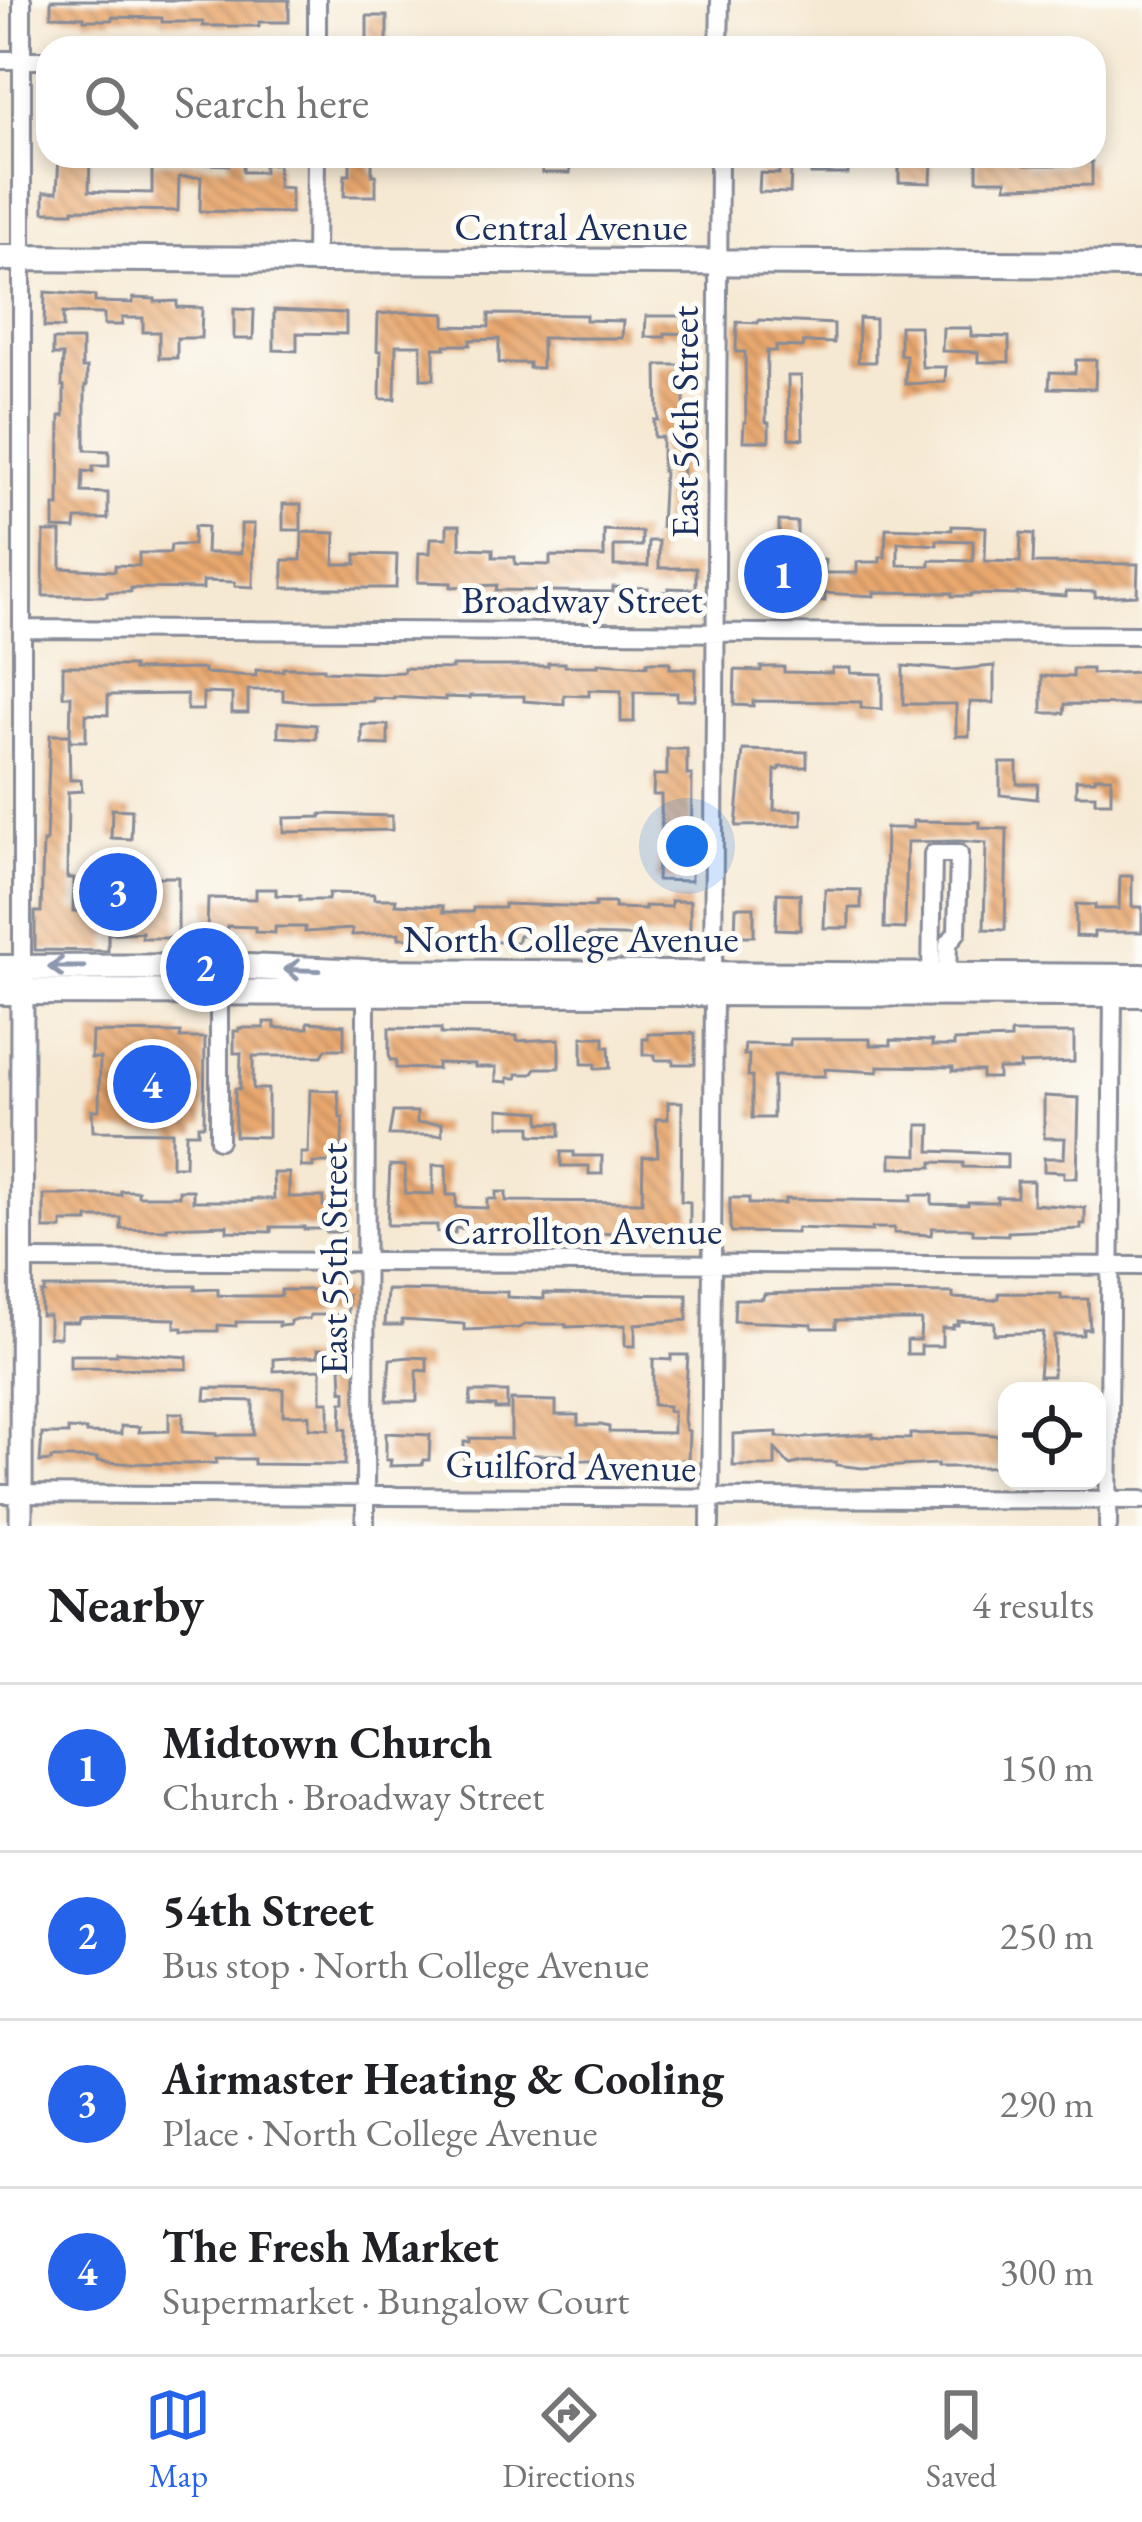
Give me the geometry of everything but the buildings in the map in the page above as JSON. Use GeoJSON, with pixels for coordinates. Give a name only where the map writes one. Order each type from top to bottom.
{"type":"FeatureCollection","features":[{"type":"Feature","properties":{"kind":"main road","name":"Central Avenue"},"geometry":{"type":"LineString","coordinates":[[11,258],[1142,265]]}},
{"type":"Feature","properties":{"kind":"main road","name":"North College Avenue"},"geometry":{"type":"LineString","coordinates":[[11,980],[247,968],[1142,994]]}},
{"type":"Feature","properties":{"kind":"main road","name":"North College Avenue"},"geometry":{"type":"LineString","coordinates":[[11,980],[219,994],[939,976],[1142,977]]}},
{"type":"Feature","properties":{"kind":"street"},"geometry":{"type":"LineString","coordinates":[[21,1526],[11,1494],[11,1328],[24,1261],[11,980],[22,762],[22,510],[11,258],[22,0]]}},
{"type":"Feature","properties":{"kind":"street"},"geometry":{"type":"LineString","coordinates":[[317,0],[317,36]]}},
{"type":"Feature","properties":{"kind":"street"},"geometry":{"type":"LineString","coordinates":[[719,36],[720,0]]}},
{"type":"Feature","properties":{"kind":"street"},"geometry":{"type":"LineString","coordinates":[[0,60],[36,60]]}},
{"type":"Feature","properties":{"kind":"street"},"geometry":{"type":"LineString","coordinates":[[315,260],[316,168]]}},
{"type":"Feature","properties":{"kind":"street","name":"East 56th Street"},"geometry":{"type":"LineString","coordinates":[[710,1526],[718,168]]}},
{"type":"Feature","properties":{"kind":"street"},"geometry":{"type":"LineString","coordinates":[[0,510],[22,510]]}},
{"type":"Feature","properties":{"kind":"street","name":"Broadway Street"},"geometry":{"type":"LineString","coordinates":[[22,628],[1142,635]]}},
{"type":"Feature","properties":{"kind":"street"},"geometry":{"type":"LineString","coordinates":[[0,762],[22,762]]}},
{"type":"Feature","properties":{"kind":"street"},"geometry":{"type":"LineString","coordinates":[[939,976],[933,854],[958,854],[957,932],[940,944]]}},
{"type":"Feature","properties":{"kind":"street","name":"East 55th Street"},"geometry":{"type":"LineString","coordinates":[[365,1526],[367,992]]}},
{"type":"Feature","properties":{"kind":"street"},"geometry":{"type":"LineString","coordinates":[[219,994],[219,1140]]}},
{"type":"Feature","properties":{"kind":"street"},"geometry":{"type":"LineString","coordinates":[[1108,1526],[1113,994]]}},
{"type":"Feature","properties":{"kind":"street","name":"Carrollton Avenue"},"geometry":{"type":"LineString","coordinates":[[24,1261],[1142,1266]]}},
{"type":"Feature","properties":{"kind":"street","name":"Guilford Avenue"},"geometry":{"type":"LineString","coordinates":[[11,1494],[1142,1500]]}},
{"type":"Feature","properties":{"kind":"place","name":"Midtown Church"},"geometry":{"type":"Point","coordinates":[783,574]}},
{"type":"Feature","properties":{"kind":"place","name":"Airmaster Heating & Cooling"},"geometry":{"type":"Point","coordinates":[118,892]}},
{"type":"Feature","properties":{"kind":"place","name":"54th Street"},"geometry":{"type":"Point","coordinates":[205,967]}},
{"type":"Feature","properties":{"kind":"place","name":"The Fresh Market"},"geometry":{"type":"Point","coordinates":[152,1084]}}]}
